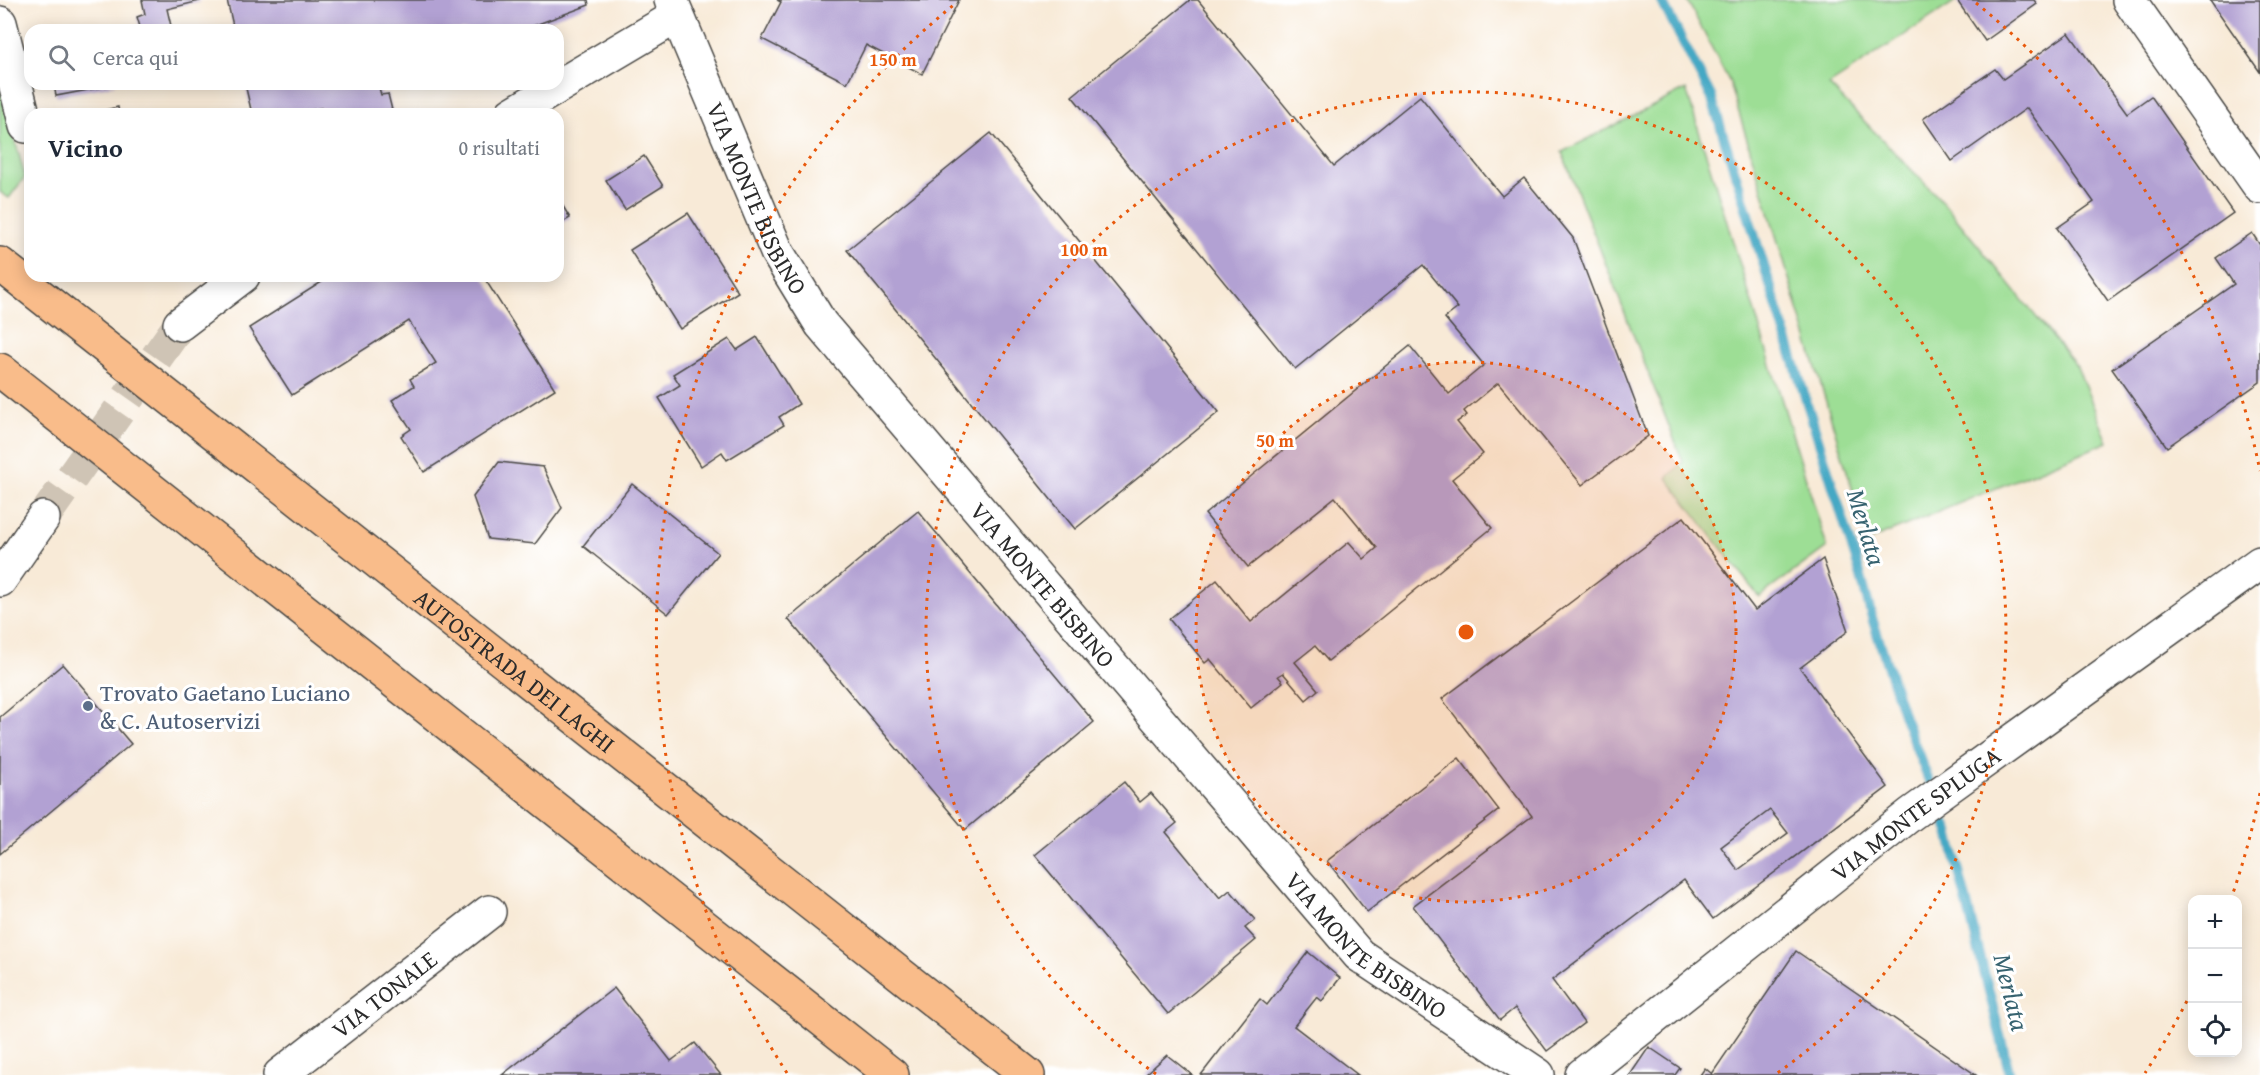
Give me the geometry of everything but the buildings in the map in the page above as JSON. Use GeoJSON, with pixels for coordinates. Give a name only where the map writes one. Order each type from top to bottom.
{"type":"FeatureCollection","features":[{"type":"Feature","properties":{"kind":"highway","name":"AUTOSTRADA DEI LAGHI"},"geometry":{"type":"LineString","coordinates":[[0,264],[1028,1075]]}},
{"type":"Feature","properties":{"kind":"highway"},"geometry":{"type":"LineString","coordinates":[[0,370],[892,1075]]}},
{"type":"Feature","properties":{"kind":"street"},"geometry":{"type":"LineString","coordinates":[[2129,0],[2260,187]]}},
{"type":"Feature","properties":{"kind":"street"},"geometry":{"type":"LineString","coordinates":[[564,80],[674,8]]}},
{"type":"Feature","properties":{"kind":"street","name":"VIA MONTE BISBINO"},"geometry":{"type":"LineString","coordinates":[[674,8],[777,252],[820,324],[1359,956],[1538,1075]]}},
{"type":"Feature","properties":{"kind":"street"},"geometry":{"type":"LineString","coordinates":[[0,24],[24,118]]}},
{"type":"Feature","properties":{"kind":"street"},"geometry":{"type":"LineString","coordinates":[[521,108],[549,90]]}},
{"type":"Feature","properties":{"kind":"street"},"geometry":{"type":"LineString","coordinates":[[180,324],[235,282]]}},
{"type":"Feature","properties":{"kind":"street"},"geometry":{"type":"LineString","coordinates":[[0,580],[43,518]]}},
{"type":"Feature","properties":{"kind":"street","name":"VIA MONTE SPLUGA"},"geometry":{"type":"LineString","coordinates":[[1582,1075],[1911,814],[2260,563]]}},
{"type":"Feature","properties":{"kind":"street","name":"VIA TONALE"},"geometry":{"type":"LineString","coordinates":[[280,1075],[489,912]]}},
{"type":"Feature","properties":{"kind":"green space"},"geometry":{"type":"Polygon","coordinates":[[[1687,0],[1957,0],[1829,85],[1941,200],[2077,367],[2108,442],[1868,541],[1730,83],[1687,0]]]}},
{"type":"Feature","properties":{"kind":"green space"},"geometry":{"type":"Polygon","coordinates":[[[0,81],[24,178],[9,198],[0,192],[0,81]]]}},
{"type":"Feature","properties":{"kind":"green space"},"geometry":{"type":"Polygon","coordinates":[[[1686,89],[1827,547],[1759,597],[1667,478],[1683,462],[1562,152],[1686,89]]]}},
{"type":"Feature","properties":{"kind":"waterway","name":"Merlata"},"geometry":{"type":"LineString","coordinates":[[1661,0],[1711,96],[1904,717],[1949,832],[2010,1075]]}},
{"type":"Feature","properties":{"kind":"tunnel"},"geometry":{"type":"LineString","coordinates":[[43,518],[180,324]]}},
{"type":"Feature","properties":{"kind":"place","name":"Trovato Gaetano Luciano & C. Autoservizi"},"geometry":{"type":"Point","coordinates":[88,706]}}]}
